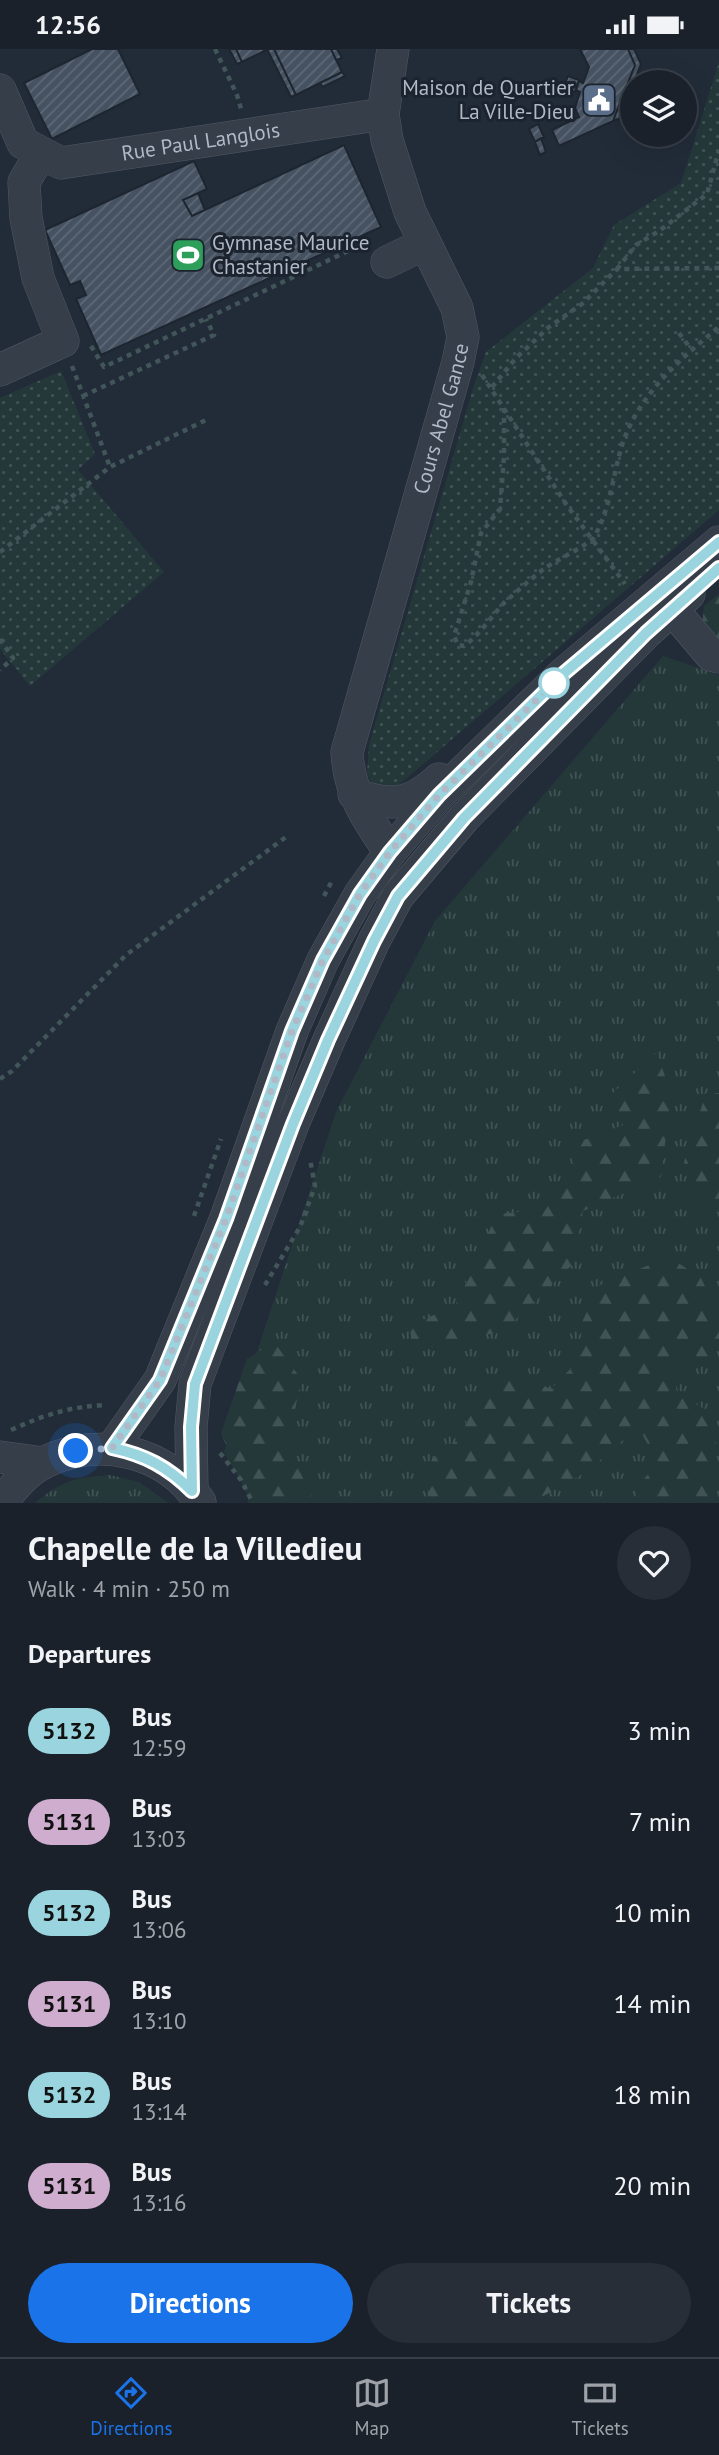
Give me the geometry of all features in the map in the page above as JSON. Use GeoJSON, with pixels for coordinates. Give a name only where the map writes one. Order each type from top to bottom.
{"type":"FeatureCollection","features":[{"type":"Feature","properties":{"kind":"street","name":"Cours Abel Gance"},"geometry":{"type":"LineString","coordinates":[[390,852],[354,794],[348,775],[347,752],[463,337],[457,308],[410,212],[387,140],[383,114],[393,49]]}},
{"type":"Feature","properties":{"kind":"street"},"geometry":{"type":"LineString","coordinates":[[0,90],[32,148],[24,182],[26,218],[38,278],[65,345],[0,370]]}},
{"type":"Feature","properties":{"kind":"street","name":"Rue Paul Langlois"},"geometry":{"type":"LineString","coordinates":[[32,148],[61,163],[383,114]]}},
{"type":"Feature","properties":{"kind":"street"},"geometry":{"type":"LineString","coordinates":[[383,249],[425,244]]}},
{"type":"Feature","properties":{"kind":"street"},"geometry":{"type":"LineString","coordinates":[[354,794],[378,803],[401,803],[431,786],[482,740],[719,542]]}},
{"type":"Feature","properties":{"kind":"street"},"geometry":{"type":"LineString","coordinates":[[196,1497],[191,1427],[195,1384],[293,1124],[328,1040],[398,896],[464,818],[672,609],[719,568]]}},
{"type":"Feature","properties":{"kind":"street"},"geometry":{"type":"LineString","coordinates":[[672,609],[716,660]]}},
{"type":"Feature","properties":{"kind":"street"},"geometry":{"type":"LineString","coordinates":[[112,1448],[160,1380],[226,1219],[292,1031],[323,960],[360,894],[390,852],[439,795],[563,674]]}},
{"type":"Feature","properties":{"kind":"street"},"geometry":{"type":"LineString","coordinates":[[390,852],[433,852]]}},
{"type":"Feature","properties":{"kind":"street"},"geometry":{"type":"LineString","coordinates":[[328,1040],[359,934],[390,879],[390,852]]}},
{"type":"Feature","properties":{"kind":"street"},"geometry":{"type":"LineString","coordinates":[[5,1443],[43,1463]]}},
{"type":"Feature","properties":{"kind":"street"},"geometry":{"type":"LineString","coordinates":[[1,1503],[19,1480],[43,1463],[76,1451],[112,1448],[135,1453],[156,1462],[176,1475],[196,1497]]}},
{"type":"Feature","properties":{"kind":"path"},"geometry":{"type":"LineString","coordinates":[[215,49],[237,95],[247,135]]}},
{"type":"Feature","properties":{"kind":"path"},"geometry":{"type":"LineString","coordinates":[[492,387],[516,358],[550,327],[583,304],[636,245],[707,194],[719,150]]}},
{"type":"Feature","properties":{"kind":"path"},"geometry":{"type":"LineString","coordinates":[[110,467],[65,345],[89,342],[104,367],[206,319],[383,249]]}},
{"type":"Feature","properties":{"kind":"path"},"geometry":{"type":"LineString","coordinates":[[617,268],[719,268]]}},
{"type":"Feature","properties":{"kind":"path"},"geometry":{"type":"LineString","coordinates":[[83,396],[214,335],[206,319]]}},
{"type":"Feature","properties":{"kind":"path"},"geometry":{"type":"LineString","coordinates":[[504,408],[500,509],[481,533],[471,582],[454,636],[458,645],[464,646],[471,640],[531,579],[559,558],[593,540],[603,517],[622,444],[635,412],[653,388],[691,349],[719,327]]}},
{"type":"Feature","properties":{"kind":"path"},"geometry":{"type":"LineString","coordinates":[[679,333],[691,349]]}},
{"type":"Feature","properties":{"kind":"path"},"geometry":{"type":"LineString","coordinates":[[458,362],[473,364],[492,387],[566,504],[625,585]]}},
{"type":"Feature","properties":{"kind":"path"},"geometry":{"type":"LineString","coordinates":[[0,552],[110,467],[206,420]]}},
{"type":"Feature","properties":{"kind":"path"},"geometry":{"type":"LineString","coordinates":[[0,639],[13,658],[0,670]]}},
{"type":"Feature","properties":{"kind":"path"},"geometry":{"type":"LineString","coordinates":[[0,1079],[12,1071],[126,955],[286,837]]}},
{"type":"Feature","properties":{"kind":"path"},"geometry":{"type":"LineString","coordinates":[[264,1289],[300,1227],[315,1186],[309,1153],[305,1164]]}},
{"type":"Feature","properties":{"kind":"path"},"geometry":{"type":"LineString","coordinates":[[5,1443],[48,1413],[87,1406],[143,1407]]}},
{"type":"Feature","properties":{"kind":"path"},"geometry":{"type":"LineString","coordinates":[[191,1427],[215,1446],[241,1480],[253,1503]]}},
{"type":"Feature","properties":{"kind":"green space"},"geometry":{"type":"Polygon","coordinates":[[[719,62],[719,510],[394,789],[376,793],[367,774],[369,745],[486,352],[593,268],[614,225],[681,183],[692,147],[697,147],[697,132],[719,62]]]}},
{"type":"Feature","properties":{"kind":"green space"},"geometry":{"type":"Polygon","coordinates":[[[61,371],[95,454],[78,470],[164,572],[30,686],[0,649],[0,398],[61,371]]]}},
{"type":"Feature","properties":{"kind":"green space"},"geometry":{"type":"Polygon","coordinates":[[[719,594],[719,640],[702,626],[704,606],[719,594]]]}},
{"type":"Feature","properties":{"kind":"green space"},"geometry":{"type":"Polygon","coordinates":[[[663,656],[719,675],[719,1503],[248,1503],[248,1494],[224,1452],[336,1112],[435,921],[663,656]]]}},
{"type":"Feature","properties":{"kind":"green space"},"geometry":{"type":"Polygon","coordinates":[[[657,1052],[671,1095],[661,1177],[583,1211],[573,1264],[504,1331],[416,1350],[408,1326],[455,1306],[497,1214],[546,1209],[584,1140],[623,1125],[612,1094],[657,1052]]]}},
{"type":"Feature","properties":{"kind":"green space"},"geometry":{"type":"Polygon","coordinates":[[[706,1093],[719,1093],[719,1212],[691,1202],[684,1162],[706,1093]]]}},
{"type":"Feature","properties":{"kind":"green space"},"geometry":{"type":"Polygon","coordinates":[[[669,1257],[701,1278],[719,1316],[719,1349],[700,1365],[671,1359],[677,1392],[707,1411],[716,1440],[711,1503],[635,1503],[636,1489],[658,1462],[638,1427],[588,1471],[531,1503],[431,1503],[424,1471],[441,1449],[463,1438],[470,1401],[517,1375],[551,1389],[578,1361],[583,1320],[600,1285],[669,1257]]]}},
{"type":"Feature","properties":{"kind":"green space"},"geometry":{"type":"Polygon","coordinates":[[[274,1342],[301,1379],[288,1446],[315,1503],[251,1503],[221,1433],[247,1359],[274,1342]]]}},
{"type":"Feature","properties":{"kind":"green space"},"geometry":{"type":"Polygon","coordinates":[[[110,1475],[139,1482],[168,1503],[35,1503],[70,1482],[110,1475]]]}},
{"type":"Feature","properties":{"kind":"building"},"geometry":{"type":"Polygon","coordinates":[[[92,49],[118,49],[140,94],[52,139],[24,83],[92,49]]]}},
{"type":"Feature","properties":{"kind":"building"},"geometry":{"type":"Polygon","coordinates":[[[229,49],[236,49],[242,62],[237,64],[229,49]]]}},
{"type":"Feature","properties":{"kind":"building"},"geometry":{"type":"Polygon","coordinates":[[[236,49],[268,49],[242,62],[236,49]]]}},
{"type":"Feature","properties":{"kind":"building"},"geometry":{"type":"Polygon","coordinates":[[[267,49],[274,49],[296,95],[291,97],[267,49]]]}},
{"type":"Feature","properties":{"kind":"building"},"geometry":{"type":"Polygon","coordinates":[[[274,49],[331,49],[342,72],[296,95],[274,49]]]}},
{"type":"Feature","properties":{"kind":"building"},"geometry":{"type":"Polygon","coordinates":[[[331,49],[337,49],[342,58],[336,60],[331,49]]]}},
{"type":"Feature","properties":{"kind":"building","name":"Maison de Quartier La Ville-Dieu"},"geometry":{"type":"Polygon","coordinates":[[[580,49],[628,49],[635,65],[633,70],[620,70],[620,103],[613,121],[559,146],[552,130],[579,117],[575,108],[580,92],[576,90],[579,81],[583,83],[589,67],[580,49]]]}},
{"type":"Feature","properties":{"kind":"building"},"geometry":{"type":"Polygon","coordinates":[[[628,49],[634,49],[641,64],[639,70],[633,70],[635,65],[628,49]]]}},
{"type":"Feature","properties":{"kind":"building"},"geometry":{"type":"Polygon","coordinates":[[[342,72],[345,76],[323,87],[320,83],[342,72]]]}},
{"type":"Feature","properties":{"kind":"building"},"geometry":{"type":"Polygon","coordinates":[[[568,76],[579,80],[575,92],[563,88],[568,76]]]}},
{"type":"Feature","properties":{"kind":"building"},"geometry":{"type":"Polygon","coordinates":[[[620,103],[620,118],[613,121],[620,103]]]}},
{"type":"Feature","properties":{"kind":"building"},"geometry":{"type":"Polygon","coordinates":[[[538,124],[544,137],[535,142],[529,129],[538,124]]]}},
{"type":"Feature","properties":{"kind":"building"},"geometry":{"type":"Polygon","coordinates":[[[541,138],[546,152],[540,155],[535,142],[541,138]]]}},
{"type":"Feature","properties":{"kind":"building","name":"Gymnase Maurice Chastanier"},"geometry":{"type":"Polygon","coordinates":[[[344,145],[381,227],[101,355],[76,299],[86,295],[80,281],[70,285],[45,230],[194,161],[207,189],[183,200],[192,216],[344,145]]]}},
{"type":"Feature","properties":{"kind":"building"},"geometry":{"type":"Polygon","coordinates":[[[198,193],[205,210],[192,216],[183,200],[198,193]]]}},
{"type":"Feature","properties":{"kind":"bus line","name":"5132"},"geometry":{"type":"LineString","coordinates":[[719,542],[563,674],[439,795],[390,852],[360,894],[323,960],[292,1031],[226,1219],[160,1380],[112,1448],[135,1453],[156,1462],[176,1475],[192,1491],[191,1427],[195,1384],[293,1124],[328,1040],[398,896],[464,818],[646,633],[719,568]]}},
{"type":"Feature","properties":{"kind":"place","name":"Maison de Quartier La Ville-Dieu"},"geometry":{"type":"Point","coordinates":[599,100]}},
{"type":"Feature","properties":{"kind":"place","name":"Gymnase Maurice Chastanier"},"geometry":{"type":"Point","coordinates":[188,255]}},
{"type":"Feature","properties":{"kind":"route"},"geometry":{"type":"LineString","coordinates":[[76,1451],[112,1448],[160,1380],[226,1219],[292,1031],[323,960],[360,894],[390,852],[439,795],[554,683]]}}]}
